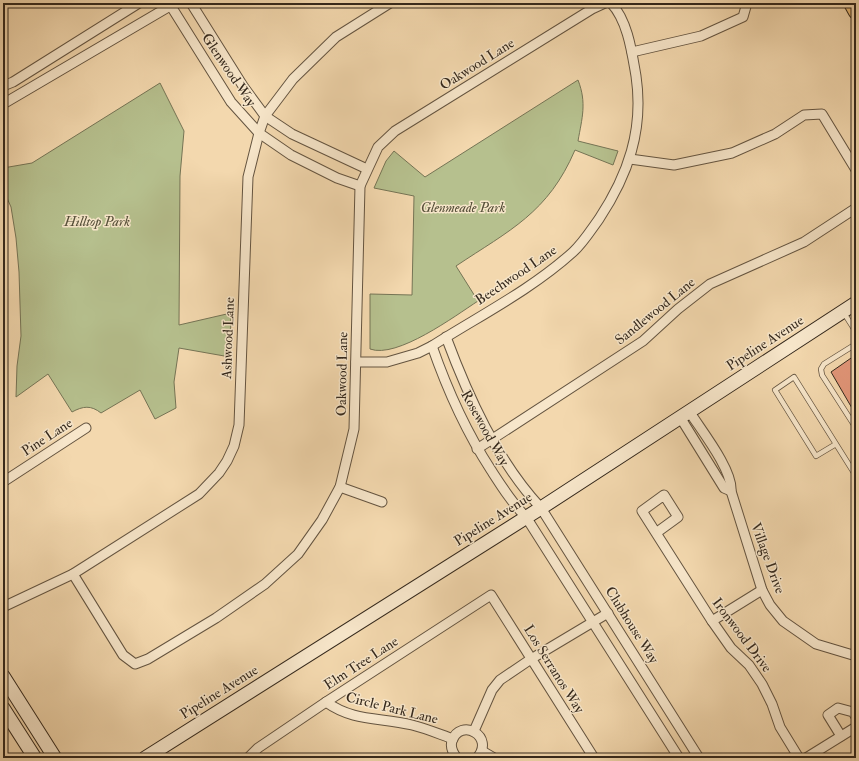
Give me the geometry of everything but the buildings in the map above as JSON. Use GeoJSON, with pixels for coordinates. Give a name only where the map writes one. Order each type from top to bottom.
{"type":"FeatureCollection","features":[{"type":"Feature","properties":{"kind":"main road"},"geometry":{"type":"LineString","coordinates":[[851,3],[856,12]]}},
{"type":"Feature","properties":{"kind":"main road","name":"Pipeline Avenue"},"geometry":{"type":"LineString","coordinates":[[145,758],[541,508],[856,303]]}},
{"type":"Feature","properties":{"kind":"main road"},"geometry":{"type":"LineString","coordinates":[[3,676],[55,758]]}},
{"type":"Feature","properties":{"kind":"main road"},"geometry":{"type":"LineString","coordinates":[[3,708],[35,758]]}},
{"type":"Feature","properties":{"kind":"street"},"geometry":{"type":"LineString","coordinates":[[3,86],[13,82],[139,3]]}},
{"type":"Feature","properties":{"kind":"street","name":"Glenwood Way"},"geometry":{"type":"LineString","coordinates":[[191,3],[243,86],[265,116],[292,134],[367,169]]}},
{"type":"Feature","properties":{"kind":"street","name":"Ashwood Lane"},"geometry":{"type":"LineString","coordinates":[[3,607],[72,574],[198,494],[219,473],[234,446],[239,425],[248,177],[259,133],[265,116],[293,79],[336,37],[390,3]]}},
{"type":"Feature","properties":{"kind":"street","name":"Oakwood Lane"},"geometry":{"type":"LineString","coordinates":[[72,574],[124,655],[135,664],[155,655],[216,618],[265,584],[298,554],[322,520],[340,487],[354,429],[360,186],[378,147],[395,131],[592,9],[605,3]]}},
{"type":"Feature","properties":{"kind":"street","name":"Beechwood Lane"},"geometry":{"type":"LineString","coordinates":[[356,362],[387,362],[418,353],[432,346],[544,276],[574,251],[592,229],[615,194],[630,160],[636,128],[638,89],[632,52],[619,11],[612,3]]}},
{"type":"Feature","properties":{"kind":"street"},"geometry":{"type":"LineString","coordinates":[[632,52],[701,36],[743,17],[747,3]]}},
{"type":"Feature","properties":{"kind":"street"},"geometry":{"type":"LineString","coordinates":[[3,104],[172,4]]}},
{"type":"Feature","properties":{"kind":"street","name":"Glenwood Way"},"geometry":{"type":"LineString","coordinates":[[172,4],[231,102],[259,133],[291,155],[337,178],[360,186]]}},
{"type":"Feature","properties":{"kind":"street"},"geometry":{"type":"LineString","coordinates":[[630,160],[674,165],[732,153],[775,134],[804,115],[822,114],[856,170]]}},
{"type":"Feature","properties":{"kind":"street","name":"Sandlewood Lane"},"geometry":{"type":"LineString","coordinates":[[477,448],[643,341],[678,309],[710,284],[804,242],[856,208]]}},
{"type":"Feature","properties":{"kind":"street","name":"Rosewood Way"},"geometry":{"type":"LineString","coordinates":[[446,337],[468,393],[492,439],[528,494],[541,508]]}},
{"type":"Feature","properties":{"kind":"street","name":"Rosewood Way"},"geometry":{"type":"LineString","coordinates":[[432,346],[453,402],[477,448],[512,503],[526,517]]}},
{"type":"Feature","properties":{"kind":"street","name":"Village Drive"},"geometry":{"type":"LineString","coordinates":[[684,414],[709,442],[732,483],[731,491],[762,590],[770,605],[783,621],[816,644],[856,656]]}},
{"type":"Feature","properties":{"kind":"street","name":"Village Drive"},"geometry":{"type":"LineString","coordinates":[[684,414],[700,449],[724,488],[731,491]]}},
{"type":"Feature","properties":{"kind":"street","name":"Pine Lane"},"geometry":{"type":"LineString","coordinates":[[3,482],[86,428]]}},
{"type":"Feature","properties":{"kind":"street"},"geometry":{"type":"LineString","coordinates":[[700,449],[709,442]]}},
{"type":"Feature","properties":{"kind":"street"},"geometry":{"type":"LineString","coordinates":[[340,487],[382,502]]}},
{"type":"Feature","properties":{"kind":"street","name":"Clubhouse Way"},"geometry":{"type":"LineString","coordinates":[[541,508],[699,758]]}},
{"type":"Feature","properties":{"kind":"street"},"geometry":{"type":"LineString","coordinates":[[526,517],[679,758]]}},
{"type":"Feature","properties":{"kind":"street","name":"Ironwood Drive"},"geometry":{"type":"LineString","coordinates":[[656,533],[712,621],[731,648],[748,665],[762,684],[772,704],[780,727],[799,758]]}},
{"type":"Feature","properties":{"kind":"street"},"geometry":{"type":"LineString","coordinates":[[712,621],[762,590]]}},
{"type":"Feature","properties":{"kind":"street","name":"Los Serranos Way"},"geometry":{"type":"LineString","coordinates":[[491,595],[594,758]]}},
{"type":"Feature","properties":{"kind":"street","name":"Elm Tree Lane"},"geometry":{"type":"LineString","coordinates":[[248,758],[258,748],[326,702],[491,595]]}},
{"type":"Feature","properties":{"kind":"street"},"geometry":{"type":"LineString","coordinates":[[474,731],[492,690],[500,680],[531,659],[608,613]]}},
{"type":"Feature","properties":{"kind":"street","name":"Circle Park Lane"},"geometry":{"type":"LineString","coordinates":[[326,702],[336,709],[351,716],[412,725],[453,739]]}},
{"type":"Feature","properties":{"kind":"street"},"geometry":{"type":"LineString","coordinates":[[841,736],[828,715],[838,708],[853,712],[856,717]]}},
{"type":"Feature","properties":{"kind":"street"},"geometry":{"type":"LineString","coordinates":[[806,758],[856,727]]}},
{"type":"Feature","properties":{"kind":"street"},"geometry":{"type":"LineString","coordinates":[[457,758],[452,751],[453,739],[462,731],[474,731]]}},
{"type":"Feature","properties":{"kind":"street"},"geometry":{"type":"LineString","coordinates":[[474,731],[482,742],[480,754],[494,758]]}},
{"type":"Feature","properties":{"kind":"lane"},"geometry":{"type":"LineString","coordinates":[[843,312],[856,332]]}},
{"type":"Feature","properties":{"kind":"lane"},"geometry":{"type":"LineString","coordinates":[[856,344],[824,364],[822,369],[822,375],[856,428]]}},
{"type":"Feature","properties":{"kind":"lane"},"geometry":{"type":"LineString","coordinates":[[836,444],[816,456],[775,390],[794,377],[836,444],[856,476]]}},
{"type":"Feature","properties":{"kind":"green space","name":"Glenmeade Park"},"geometry":{"type":"Polygon","coordinates":[[[578,80],[581,88],[583,110],[578,141],[618,151],[613,165],[575,150],[553,190],[540,205],[526,218],[494,242],[456,266],[478,301],[441,325],[410,342],[395,348],[381,350],[370,349],[370,294],[412,295],[414,196],[374,188],[386,161],[394,151],[425,177],[578,80]]]}},
{"type":"Feature","properties":{"kind":"green space","name":"Hilltop Park"},"geometry":{"type":"Polygon","coordinates":[[[160,83],[184,131],[180,176],[179,325],[231,313],[230,357],[179,348],[174,382],[176,408],[155,419],[140,390],[101,413],[87,407],[80,408],[72,412],[48,374],[16,397],[17,366],[21,336],[19,272],[11,207],[3,189],[3,168],[32,163],[160,83]]]}}]}
